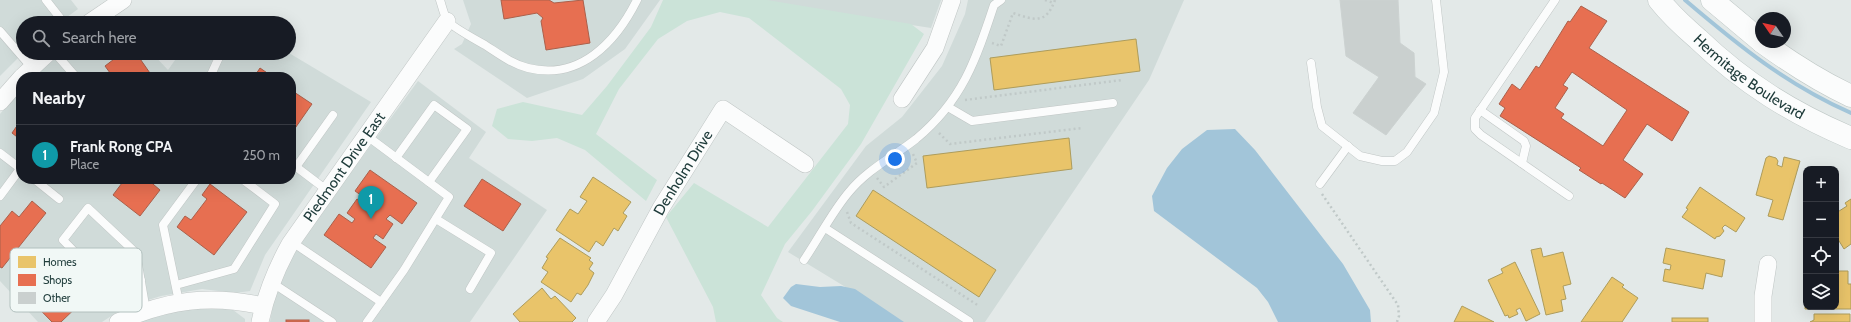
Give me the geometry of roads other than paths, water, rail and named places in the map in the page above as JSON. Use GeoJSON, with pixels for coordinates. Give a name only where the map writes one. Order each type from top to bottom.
{"type":"FeatureCollection","features":[{"type":"Feature","properties":{"kind":"street"},"geometry":{"type":"LineString","coordinates":[[99,16],[123,0]]}},
{"type":"Feature","properties":{"kind":"street"},"geometry":{"type":"LineString","coordinates":[[902,99],[935,48],[952,0]]}},
{"type":"Feature","properties":{"kind":"street","name":"Hermitage Boulevard"},"geometry":{"type":"LineString","coordinates":[[1659,0],[1667,11],[1726,66],[1770,98],[1851,138]]}},
{"type":"Feature","properties":{"kind":"street"},"geometry":{"type":"LineString","coordinates":[[1712,0],[1755,37]]}},
{"type":"Feature","properties":{"kind":"street","name":"Piedmont Drive East"},"geometry":{"type":"LineString","coordinates":[[262,314],[278,264],[447,21]]}},
{"type":"Feature","properties":{"kind":"street"},"geometry":{"type":"LineString","coordinates":[[1770,48],[1795,66],[1827,85],[1851,96]]}},
{"type":"Feature","properties":{"kind":"street"},"geometry":{"type":"LineString","coordinates":[[30,72],[41,60]]}},
{"type":"Feature","properties":{"kind":"street"},"geometry":{"type":"LineString","coordinates":[[0,102],[16,86]]}},
{"type":"Feature","properties":{"kind":"street","name":"Denholm Drive"},"geometry":{"type":"LineString","coordinates":[[596,322],[614,296],[661,208],[723,109],[806,164]]}},
{"type":"Feature","properties":{"kind":"street"},"geometry":{"type":"LineString","coordinates":[[1763,322],[1763,296],[1768,264]]}},
{"type":"Feature","properties":{"kind":"street"},"geometry":{"type":"LineString","coordinates":[[118,322],[146,311],[179,302],[215,299],[242,301],[262,314]]}},
{"type":"Feature","properties":{"kind":"lane"},"geometry":{"type":"LineString","coordinates":[[46,0],[59,16]]}},
{"type":"Feature","properties":{"kind":"lane"},"geometry":{"type":"LineString","coordinates":[[440,0],[447,21],[509,60],[529,68],[557,71],[573,66],[596,54],[615,36],[637,0]]}},
{"type":"Feature","properties":{"kind":"lane"},"geometry":{"type":"LineString","coordinates":[[1311,63],[1317,106],[1322,126],[1360,156],[1382,161],[1395,161],[1407,152],[1434,113],[1444,72],[1436,0]]}},
{"type":"Feature","properties":{"kind":"lane"},"geometry":{"type":"LineString","coordinates":[[1552,1],[1474,118],[1476,129],[1481,135],[1569,196]]}},
{"type":"Feature","properties":{"kind":"lane"},"geometry":{"type":"LineString","coordinates":[[804,260],[849,191],[874,168],[915,140],[939,118],[948,107],[971,70],[996,2]]}},
{"type":"Feature","properties":{"kind":"lane"},"geometry":{"type":"LineString","coordinates":[[0,31],[18,72]]}},
{"type":"Feature","properties":{"kind":"lane"},"geometry":{"type":"LineString","coordinates":[[61,60],[72,72]]}},
{"type":"Feature","properties":{"kind":"lane"},"geometry":{"type":"LineString","coordinates":[[212,72],[218,60]]}},
{"type":"Feature","properties":{"kind":"lane"},"geometry":{"type":"LineString","coordinates":[[948,107],[972,121],[1113,103]]}},
{"type":"Feature","properties":{"kind":"lane"},"geometry":{"type":"LineString","coordinates":[[396,158],[434,105],[467,129],[429,182]]}},
{"type":"Feature","properties":{"kind":"lane"},"geometry":{"type":"LineString","coordinates":[[1480,110],[1524,141],[1526,146],[1522,163]]}},
{"type":"Feature","properties":{"kind":"lane"},"geometry":{"type":"LineString","coordinates":[[296,162],[333,115]]}},
{"type":"Feature","properties":{"kind":"lane"},"geometry":{"type":"LineString","coordinates":[[367,136],[449,197],[404,270],[367,322]]}},
{"type":"Feature","properties":{"kind":"lane"},"geometry":{"type":"LineString","coordinates":[[1320,184],[1348,146]]}},
{"type":"Feature","properties":{"kind":"lane"},"geometry":{"type":"LineString","coordinates":[[0,153],[16,165]]}},
{"type":"Feature","properties":{"kind":"lane"},"geometry":{"type":"LineString","coordinates":[[296,167],[328,191]]}},
{"type":"Feature","properties":{"kind":"lane"},"geometry":{"type":"LineString","coordinates":[[0,196],[16,175]]}},
{"type":"Feature","properties":{"kind":"lane"},"geometry":{"type":"LineString","coordinates":[[41,184],[59,198]]}},
{"type":"Feature","properties":{"kind":"lane"},"geometry":{"type":"LineString","coordinates":[[179,302],[163,225],[191,184]]}},
{"type":"Feature","properties":{"kind":"lane"},"geometry":{"type":"LineString","coordinates":[[176,285],[234,269],[275,204],[249,184]]}},
{"type":"Feature","properties":{"kind":"lane"},"geometry":{"type":"LineString","coordinates":[[71,248],[63,240],[88,208],[131,248]]}},
{"type":"Feature","properties":{"kind":"lane"},"geometry":{"type":"LineString","coordinates":[[436,219],[491,253],[470,289]]}},
{"type":"Feature","properties":{"kind":"lane"},"geometry":{"type":"LineString","coordinates":[[825,228],[969,321]]}},
{"type":"Feature","properties":{"kind":"lane"},"geometry":{"type":"LineString","coordinates":[[292,242],[381,302]]}},
{"type":"Feature","properties":{"kind":"lane"},"geometry":{"type":"LineString","coordinates":[[271,282],[332,322]]}},
{"type":"Feature","properties":{"kind":"lane"},"geometry":{"type":"LineString","coordinates":[[142,286],[146,311]]}},
{"type":"Feature","properties":{"kind":"water"},"geometry":{"type":"Polygon","coordinates":[[[1235,129],[1255,150],[1343,264],[1370,310],[1371,322],[1278,322],[1268,302],[1257,288],[1154,211],[1152,196],[1167,168],[1182,149],[1207,130],[1235,129]]]}},
{"type":"Feature","properties":{"kind":"water"},"geometry":{"type":"Polygon","coordinates":[[[796,284],[820,287],[841,286],[855,289],[904,322],[840,322],[791,306],[783,298],[791,287],[796,284]]]}},
{"type":"Feature","properties":{"kind":"waterway"},"geometry":{"type":"LineString","coordinates":[[1685,0],[1744,48],[1784,77],[1827,102],[1851,113]]}},
{"type":"Feature","properties":{"kind":"place","name":"Frank Rong CPA"},"geometry":{"type":"Point","coordinates":[371,219]}}]}
